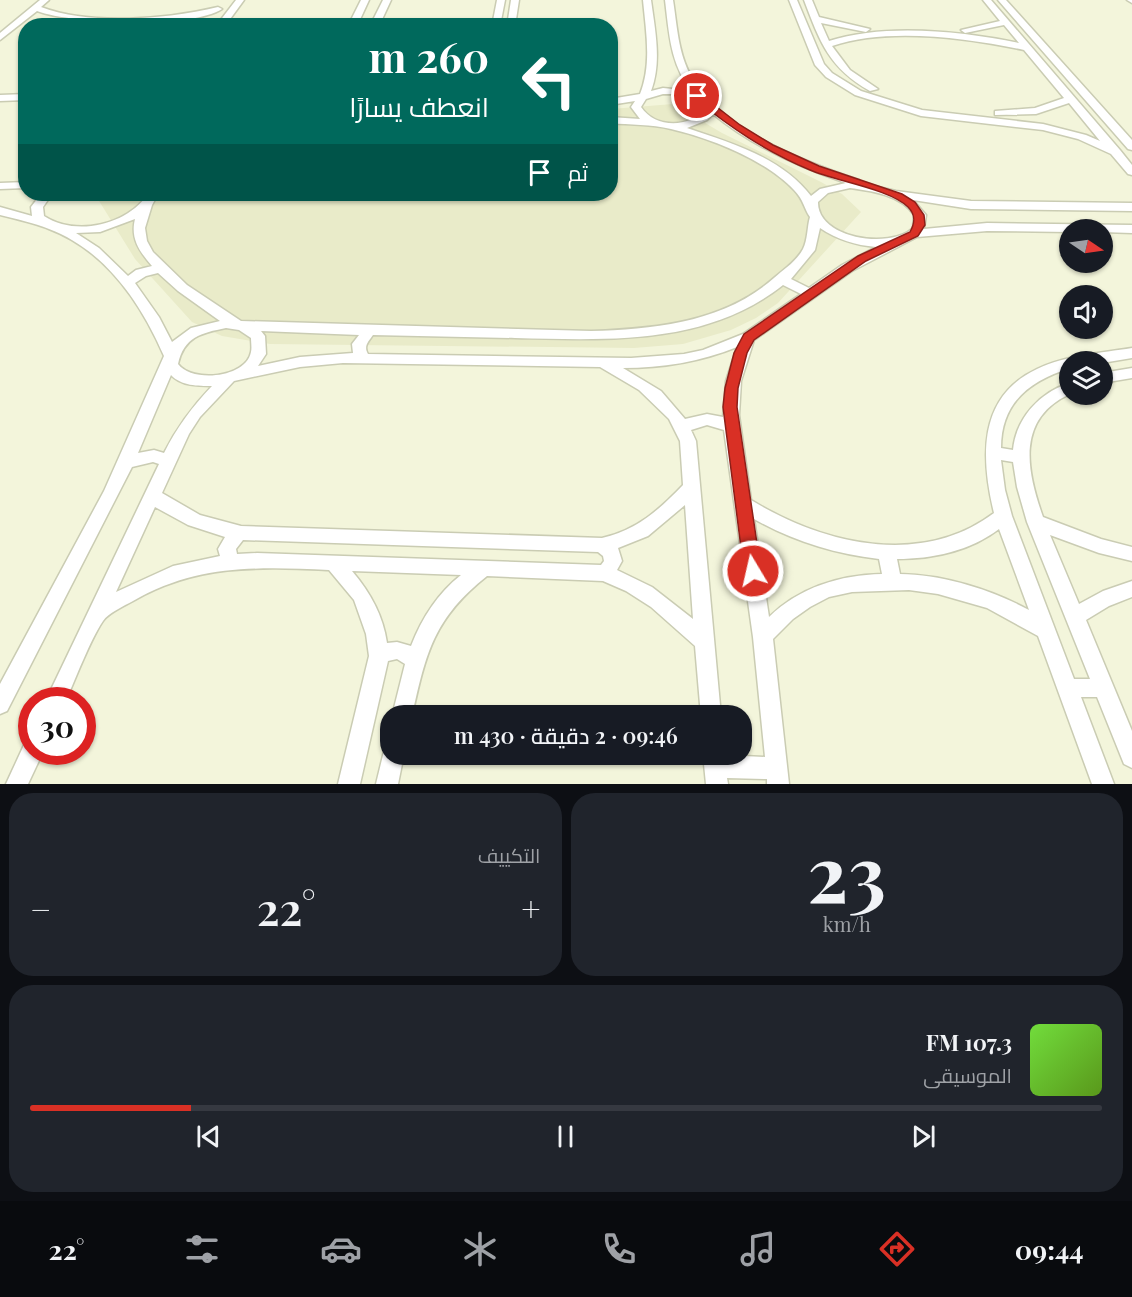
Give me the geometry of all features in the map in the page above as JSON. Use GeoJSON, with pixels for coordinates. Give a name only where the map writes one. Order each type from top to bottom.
{"type":"FeatureCollection","features":[{"type":"Feature","properties":{"kind":"street"},"geometry":{"type":"LineString","coordinates":[[2,31],[33,4],[45,0]]}},
{"type":"Feature","properties":{"kind":"street"},"geometry":{"type":"LineString","coordinates":[[211,18],[226,0]]}},
{"type":"Feature","properties":{"kind":"street"},"geometry":{"type":"LineString","coordinates":[[226,18],[240,0]]}},
{"type":"Feature","properties":{"kind":"street"},"geometry":{"type":"LineString","coordinates":[[356,18],[365,0]]}},
{"type":"Feature","properties":{"kind":"street"},"geometry":{"type":"LineString","coordinates":[[378,18],[387,0]]}},
{"type":"Feature","properties":{"kind":"street"},"geometry":{"type":"LineString","coordinates":[[498,18],[501,0]]}},
{"type":"Feature","properties":{"kind":"street"},"geometry":{"type":"LineString","coordinates":[[512,18],[515,0]]}},
{"type":"Feature","properties":{"kind":"street"},"geometry":{"type":"LineString","coordinates":[[0,704],[127,462],[170,357],[185,338],[212,326],[513,333],[658,332],[718,318],[742,306],[798,264],[809,249],[814,234],[815,219],[811,204],[801,189],[785,175],[751,157],[666,125],[652,122],[638,112],[636,107],[652,74],[653,56],[647,0]]}},
{"type":"Feature","properties":{"kind":"street"},"geometry":{"type":"LineString","coordinates":[[618,121],[681,125],[701,120],[707,116],[707,103],[684,74],[677,56],[669,0]]}},
{"type":"Feature","properties":{"kind":"street"},"geometry":{"type":"LineString","coordinates":[[793,0],[820,65],[835,80],[858,93],[921,113],[968,120],[1024,124],[1063,131],[1116,152]]}},
{"type":"Feature","properties":{"kind":"street"},"geometry":{"type":"LineString","coordinates":[[808,0],[836,64],[860,83],[888,95],[942,109],[1017,113],[1049,108],[1071,99]]}},
{"type":"Feature","properties":{"kind":"street"},"geometry":{"type":"LineString","coordinates":[[987,0],[1132,171]]}},
{"type":"Feature","properties":{"kind":"street"},"geometry":{"type":"LineString","coordinates":[[1002,0],[1132,147]]}},
{"type":"Feature","properties":{"kind":"street"},"geometry":{"type":"LineString","coordinates":[[33,4],[51,15],[62,18]]}},
{"type":"Feature","properties":{"kind":"street"},"geometry":{"type":"LineString","coordinates":[[180,18],[218,9]]}},
{"type":"Feature","properties":{"kind":"street"},"geometry":{"type":"LineString","coordinates":[[816,19],[871,32],[960,34],[1029,48]]}},
{"type":"Feature","properties":{"kind":"street"},"geometry":{"type":"LineString","coordinates":[[960,34],[1006,22]]}},
{"type":"Feature","properties":{"kind":"street"},"geometry":{"type":"LineString","coordinates":[[2,31],[18,29]]}},
{"type":"Feature","properties":{"kind":"street"},"geometry":{"type":"LineString","coordinates":[[827,45],[871,32]]}},
{"type":"Feature","properties":{"kind":"street"},"geometry":{"type":"LineString","coordinates":[[653,56],[666,58],[677,56]]}},
{"type":"Feature","properties":{"kind":"street"},"geometry":{"type":"LineString","coordinates":[[1040,62],[1058,62]]}},
{"type":"Feature","properties":{"kind":"street"},"geometry":{"type":"LineString","coordinates":[[618,101],[663,91],[687,92],[707,103],[736,127],[770,147],[815,168],[866,186]]}},
{"type":"Feature","properties":{"kind":"street"},"geometry":{"type":"LineString","coordinates":[[0,98],[18,97]]}},
{"type":"Feature","properties":{"kind":"street"},"geometry":{"type":"LineString","coordinates":[[0,106],[18,105]]}},
{"type":"Feature","properties":{"kind":"street"},"geometry":{"type":"LineString","coordinates":[[1017,113],[1023,118],[1024,124]]}},
{"type":"Feature","properties":{"kind":"street"},"geometry":{"type":"LineString","coordinates":[[751,157],[770,147]]}},
{"type":"Feature","properties":{"kind":"street"},"geometry":{"type":"LineString","coordinates":[[0,186],[18,185]]}},
{"type":"Feature","properties":{"kind":"street"},"geometry":{"type":"LineString","coordinates":[[811,204],[824,190],[850,185],[866,186],[941,202],[1000,206],[1132,207]]}},
{"type":"Feature","properties":{"kind":"street"},"geometry":{"type":"LineString","coordinates":[[882,189],[899,196],[919,215],[920,225],[914,234]]}},
{"type":"Feature","properties":{"kind":"street"},"geometry":{"type":"LineString","coordinates":[[1117,207],[1132,194]]}},
{"type":"Feature","properties":{"kind":"street"},"geometry":{"type":"LineString","coordinates":[[42,201],[37,207],[38,217],[45,224]]}},
{"type":"Feature","properties":{"kind":"street"},"geometry":{"type":"LineString","coordinates":[[58,229],[76,230],[116,223],[146,201]]}},
{"type":"Feature","properties":{"kind":"street"},"geometry":{"type":"LineString","coordinates":[[62,687],[182,432],[195,412],[232,376],[247,368],[260,352],[258,336],[204,304],[161,268],[146,250],[141,240],[140,218],[150,201]]}},
{"type":"Feature","properties":{"kind":"street"},"geometry":{"type":"LineString","coordinates":[[1000,206],[999,216],[1012,226]]}},
{"type":"Feature","properties":{"kind":"street"},"geometry":{"type":"LineString","coordinates":[[0,211],[45,224],[86,243],[126,283],[160,328],[171,367],[176,375],[186,380],[214,382],[300,362],[364,358],[649,363],[684,359],[707,354],[748,337],[862,258],[914,234],[962,228],[1012,226],[1132,229]]}},
{"type":"Feature","properties":{"kind":"street"},"geometry":{"type":"LineString","coordinates":[[815,219],[824,228],[857,242],[894,243]]}},
{"type":"Feature","properties":{"kind":"street"},"geometry":{"type":"LineString","coordinates":[[126,283],[141,273],[161,268]]}},
{"type":"Feature","properties":{"kind":"street"},"geometry":{"type":"LineString","coordinates":[[780,279],[809,293]]}},
{"type":"Feature","properties":{"kind":"street"},"geometry":{"type":"LineString","coordinates":[[364,358],[359,351],[359,344],[370,330]]}},
{"type":"Feature","properties":{"kind":"street"},"geometry":{"type":"LineString","coordinates":[[510,359],[513,333]]}},
{"type":"Feature","properties":{"kind":"street"},"geometry":{"type":"LineString","coordinates":[[715,769],[777,776],[763,638],[730,407],[733,379],[748,337]]}},
{"type":"Feature","properties":{"kind":"street"},"geometry":{"type":"LineString","coordinates":[[1113,356],[1132,353]]}},
{"type":"Feature","properties":{"kind":"street"},"geometry":{"type":"LineString","coordinates":[[598,362],[639,381],[657,394],[672,409],[688,441],[710,705]]}},
{"type":"Feature","properties":{"kind":"street"},"geometry":{"type":"LineString","coordinates":[[1059,367],[1036,375],[1017,389],[1003,407],[994,428],[992,472],[1003,516],[1103,784]]}},
{"type":"Feature","properties":{"kind":"street"},"geometry":{"type":"LineString","coordinates":[[1113,376],[1132,373]]}},
{"type":"Feature","properties":{"kind":"street"},"geometry":{"type":"LineString","coordinates":[[1059,394],[1043,403],[1031,418],[1023,436],[1021,457],[1023,477],[1036,522],[1132,757]]}},
{"type":"Feature","properties":{"kind":"street"},"geometry":{"type":"LineString","coordinates":[[683,427],[691,422],[711,419],[732,427]]}},
{"type":"Feature","properties":{"kind":"street"},"geometry":{"type":"LineString","coordinates":[[992,452],[1021,457]]}},
{"type":"Feature","properties":{"kind":"street"},"geometry":{"type":"LineString","coordinates":[[127,462],[154,456],[168,461]]}},
{"type":"Feature","properties":{"kind":"street"},"geometry":{"type":"LineString","coordinates":[[152,495],[181,516],[199,524],[241,533],[602,545],[636,536],[651,527],[692,487]]}},
{"type":"Feature","properties":{"kind":"street"},"geometry":{"type":"LineString","coordinates":[[743,504],[774,523],[810,537],[848,547],[886,551],[916,551],[944,546],[983,531],[1003,516]]}},
{"type":"Feature","properties":{"kind":"street"},"geometry":{"type":"LineString","coordinates":[[1036,522],[1099,546],[1132,554]]}},
{"type":"Feature","properties":{"kind":"street"},"geometry":{"type":"LineString","coordinates":[[230,561],[227,556],[230,543],[241,533]]}},
{"type":"Feature","properties":{"kind":"street"},"geometry":{"type":"LineString","coordinates":[[602,545],[610,552],[613,561],[608,570],[603,573]]}},
{"type":"Feature","properties":{"kind":"street"},"geometry":{"type":"LineString","coordinates":[[886,551],[893,581]]}},
{"type":"Feature","properties":{"kind":"street"},"geometry":{"type":"LineString","coordinates":[[98,613],[123,596],[168,574],[204,564],[230,561],[603,573],[621,578],[654,596],[705,642]]}},
{"type":"Feature","properties":{"kind":"street"},"geometry":{"type":"LineString","coordinates":[[334,563],[361,595],[376,634],[379,656],[349,784]]}},
{"type":"Feature","properties":{"kind":"street"},"geometry":{"type":"LineString","coordinates":[[404,705],[414,660],[422,637],[434,616],[465,581],[484,568]]}},
{"type":"Feature","properties":{"kind":"street"},"geometry":{"type":"LineString","coordinates":[[763,638],[782,616],[805,599],[832,588],[861,582],[893,581],[939,586],[976,596],[1014,611],[1046,631]]}},
{"type":"Feature","properties":{"kind":"street"},"geometry":{"type":"LineString","coordinates":[[1075,617],[1097,602],[1132,588]]}},
{"type":"Feature","properties":{"kind":"street"},"geometry":{"type":"LineString","coordinates":[[379,656],[391,650],[398,650],[410,655],[414,660]]}},
{"type":"Feature","properties":{"kind":"street"},"geometry":{"type":"LineString","coordinates":[[1067,687],[1104,688]]}},
{"type":"Feature","properties":{"kind":"street"},"geometry":{"type":"LineString","coordinates":[[17,784],[26,765]]}},
{"type":"Feature","properties":{"kind":"street"},"geometry":{"type":"LineString","coordinates":[[387,784],[391,765]]}},
{"type":"Feature","properties":{"kind":"shaded area"},"geometry":{"type":"Polygon","coordinates":[[[673,104],[722,133],[842,194],[861,212],[778,303],[756,318],[731,330],[683,344],[634,348],[270,344],[222,336],[192,322],[135,259],[99,201],[618,201],[618,108],[673,104]]]}},
{"type":"Feature","properties":{"kind":"route"},"geometry":{"type":"LineString","coordinates":[[697,96],[747,135],[815,168],[899,196],[919,215],[920,225],[914,234],[862,258],[748,337],[735,370],[730,407],[733,442],[753,571]]}}]}
